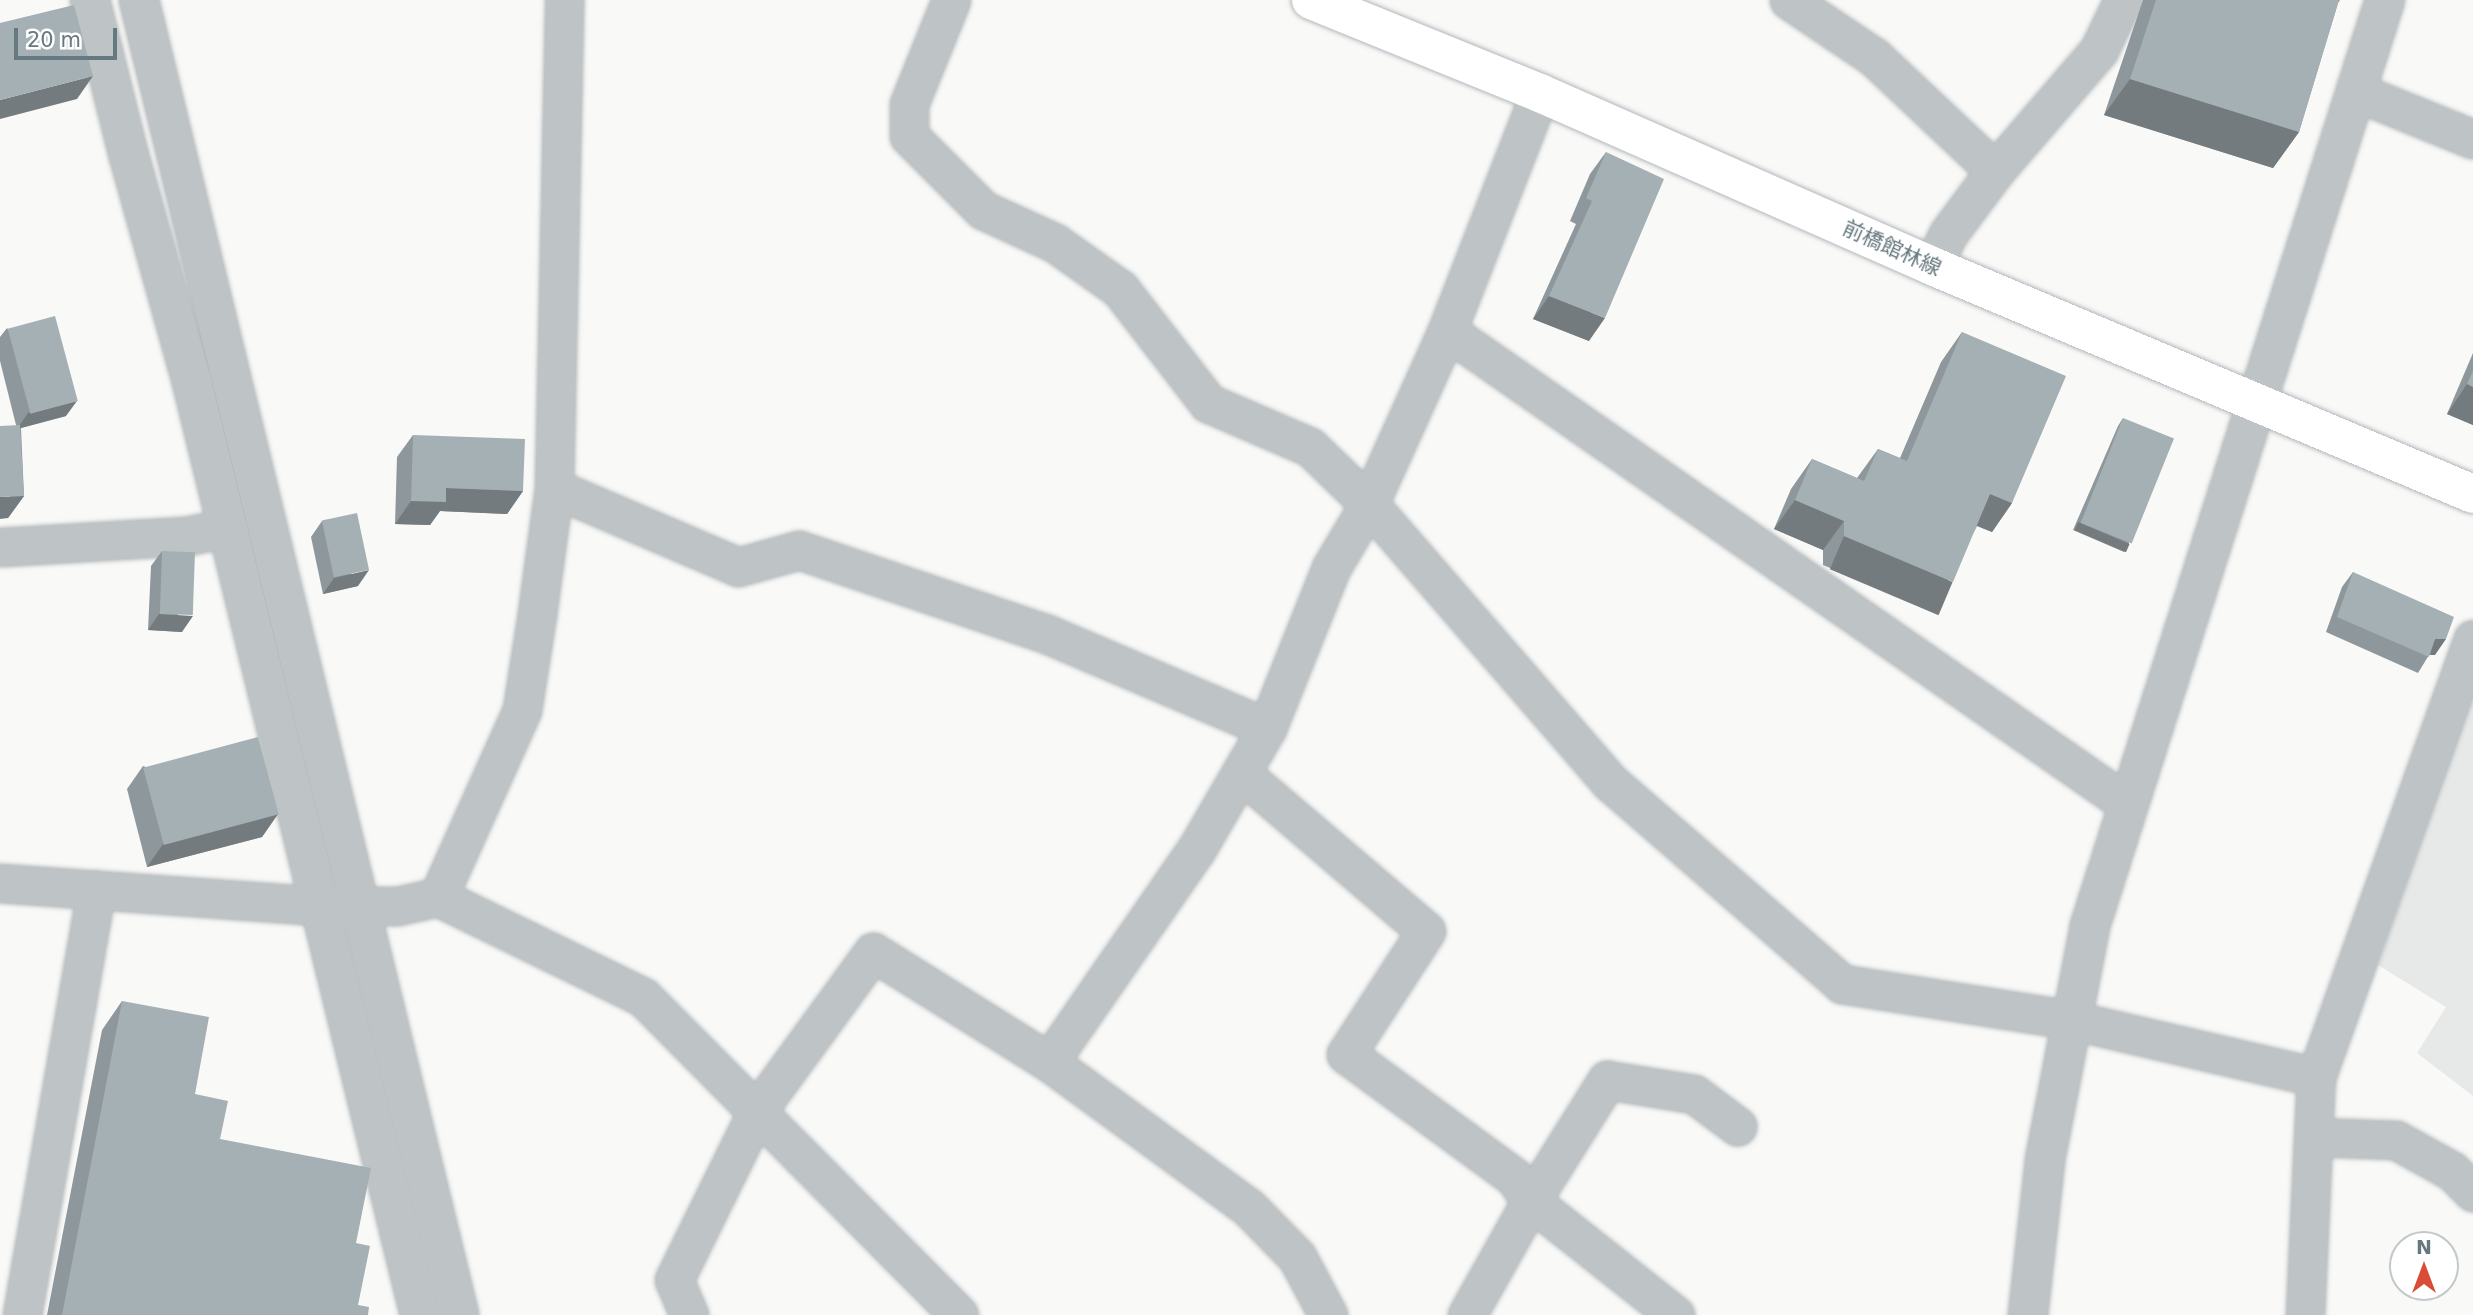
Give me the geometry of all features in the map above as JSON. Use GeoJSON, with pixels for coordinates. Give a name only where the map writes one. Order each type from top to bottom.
{"type":"FeatureCollection","features":[{"type":"Feature","properties":{"kind":"main road","name":"前橋館林線"},"geometry":{"type":"LineString","coordinates":[[1311,0],[1540,93],[1932,266],[2473,494]]}},
{"type":"Feature","properties":{"kind":"street"},"geometry":{"type":"LineString","coordinates":[[90,0],[228,528],[420,1315]]}},
{"type":"Feature","properties":{"kind":"street"},"geometry":{"type":"LineString","coordinates":[[139,0],[459,1315]]}},
{"type":"Feature","properties":{"kind":"street"},"geometry":{"type":"LineString","coordinates":[[438,897],[522,710],[554,488],[564,0]]}},
{"type":"Feature","properties":{"kind":"street"},"geometry":{"type":"LineString","coordinates":[[951,0],[909,104],[909,136],[983,210],[1055,243],[1121,289],[1208,403],[1310,447],[1369,504],[1611,783],[1842,984],[2071,1020],[2316,1077]]}},
{"type":"Feature","properties":{"kind":"street"},"geometry":{"type":"LineString","coordinates":[[1789,0],[1874,57],[1995,171]]}},
{"type":"Feature","properties":{"kind":"street"},"geometry":{"type":"LineString","coordinates":[[1932,266],[1948,234],[1995,171],[2099,50],[2123,0]]}},
{"type":"Feature","properties":{"kind":"street"},"geometry":{"type":"LineString","coordinates":[[2028,1315],[2045,1160],[2090,926],[2126,803],[2385,0]]}},
{"type":"Feature","properties":{"kind":"street"},"geometry":{"type":"LineString","coordinates":[[2357,92],[2473,139]]}},
{"type":"Feature","properties":{"kind":"street"},"geometry":{"type":"LineString","coordinates":[[1049,1062],[1196,850],[1268,728],[1331,568],[1369,504],[1447,331],[1540,93]]}},
{"type":"Feature","properties":{"kind":"street"},"geometry":{"type":"LineString","coordinates":[[1447,331],[2126,803]]}},
{"type":"Feature","properties":{"kind":"street"},"geometry":{"type":"LineString","coordinates":[[554,488],[738,567],[799,550],[1047,634],[1268,728]]}},
{"type":"Feature","properties":{"kind":"street"},"geometry":{"type":"LineString","coordinates":[[0,547],[186,536],[228,528]]}},
{"type":"Feature","properties":{"kind":"street"},"geometry":{"type":"LineString","coordinates":[[2305,1315],[2316,1077],[2473,639]]}},
{"type":"Feature","properties":{"kind":"street"},"geometry":{"type":"LineString","coordinates":[[1241,773],[1426,931],[1346,1054],[1514,1177],[1531,1201],[1675,1315]]}},
{"type":"Feature","properties":{"kind":"street"},"geometry":{"type":"LineString","coordinates":[[0,883],[320,906],[397,906],[438,897],[643,997],[959,1315]]}},
{"type":"Feature","properties":{"kind":"street"},"geometry":{"type":"LineString","coordinates":[[22,1315],[96,889]]}},
{"type":"Feature","properties":{"kind":"street"},"geometry":{"type":"LineString","coordinates":[[689,1315],[674,1280],[757,1111],[873,952],[1049,1062],[1248,1208],[1297,1257],[1328,1315]]}},
{"type":"Feature","properties":{"kind":"street"},"geometry":{"type":"LineString","coordinates":[[1467,1315],[1531,1201],[1607,1080],[1694,1094],[1737,1126]]}},
{"type":"Feature","properties":{"kind":"street"},"geometry":{"type":"LineString","coordinates":[[2314,1137],[2396,1140],[2452,1171],[2473,1192]]}},
{"type":"Feature","properties":{"kind":"shaded area"},"geometry":{"type":"Polygon","coordinates":[[[2473,692],[2473,1096],[2417,1053],[2446,1007],[2378,965],[2473,692]]]}},
{"type":"Feature","properties":{"kind":"building"},"geometry":{"type":"Polygon","coordinates":[[[2156,0],[2339,0],[2299,132],[2130,79],[2156,0]]]}},
{"type":"Feature","properties":{"kind":"building"},"geometry":{"type":"Polygon","coordinates":[[[74,5],[93,76],[0,100],[0,23],[74,5]]]}},
{"type":"Feature","properties":{"kind":"building"},"geometry":{"type":"Polygon","coordinates":[[[1606,152],[1664,179],[1605,318],[1549,296],[1592,201],[1586,198],[1606,152]]]}},
{"type":"Feature","properties":{"kind":"building"},"geometry":{"type":"Polygon","coordinates":[[[55,316],[78,401],[30,414],[8,329],[55,316]]]}},
{"type":"Feature","properties":{"kind":"building"},"geometry":{"type":"Polygon","coordinates":[[[1962,332],[2066,376],[2012,503],[1990,494],[1953,582],[1844,536],[1844,521],[1795,500],[1812,459],[1864,481],[1878,449],[1907,461],[1962,332]]]}},
{"type":"Feature","properties":{"kind":"building"},"geometry":{"type":"Polygon","coordinates":[[[2473,371],[2473,387],[2467,384],[2473,371]]]}},
{"type":"Feature","properties":{"kind":"building"},"geometry":{"type":"Polygon","coordinates":[[[2123,418],[2174,439],[2132,543],[2081,523],[2123,418]]]}},
{"type":"Feature","properties":{"kind":"building"},"geometry":{"type":"Polygon","coordinates":[[[20,425],[24,496],[0,497],[0,426],[20,425]]]}},
{"type":"Feature","properties":{"kind":"building"},"geometry":{"type":"Polygon","coordinates":[[[413,435],[525,439],[523,491],[446,488],[446,502],[411,501],[413,435]]]}},
{"type":"Feature","properties":{"kind":"building"},"geometry":{"type":"Polygon","coordinates":[[[357,513],[369,570],[334,577],[322,520],[357,513]]]}},
{"type":"Feature","properties":{"kind":"building"},"geometry":{"type":"Polygon","coordinates":[[[162,551],[195,552],[193,615],[160,614],[162,551]]]}},
{"type":"Feature","properties":{"kind":"building"},"geometry":{"type":"Polygon","coordinates":[[[2353,572],[2454,617],[2446,639],[2435,639],[2429,657],[2337,617],[2353,572]]]}},
{"type":"Feature","properties":{"kind":"building"},"geometry":{"type":"Polygon","coordinates":[[[258,737],[279,814],[164,845],[143,768],[258,737]]]}},
{"type":"Feature","properties":{"kind":"building"},"geometry":{"type":"Polygon","coordinates":[[[122,1001],[209,1017],[195,1094],[228,1101],[220,1139],[371,1168],[356,1243],[370,1246],[358,1305],[369,1307],[368,1315],[62,1315],[122,1001]]]}}]}
